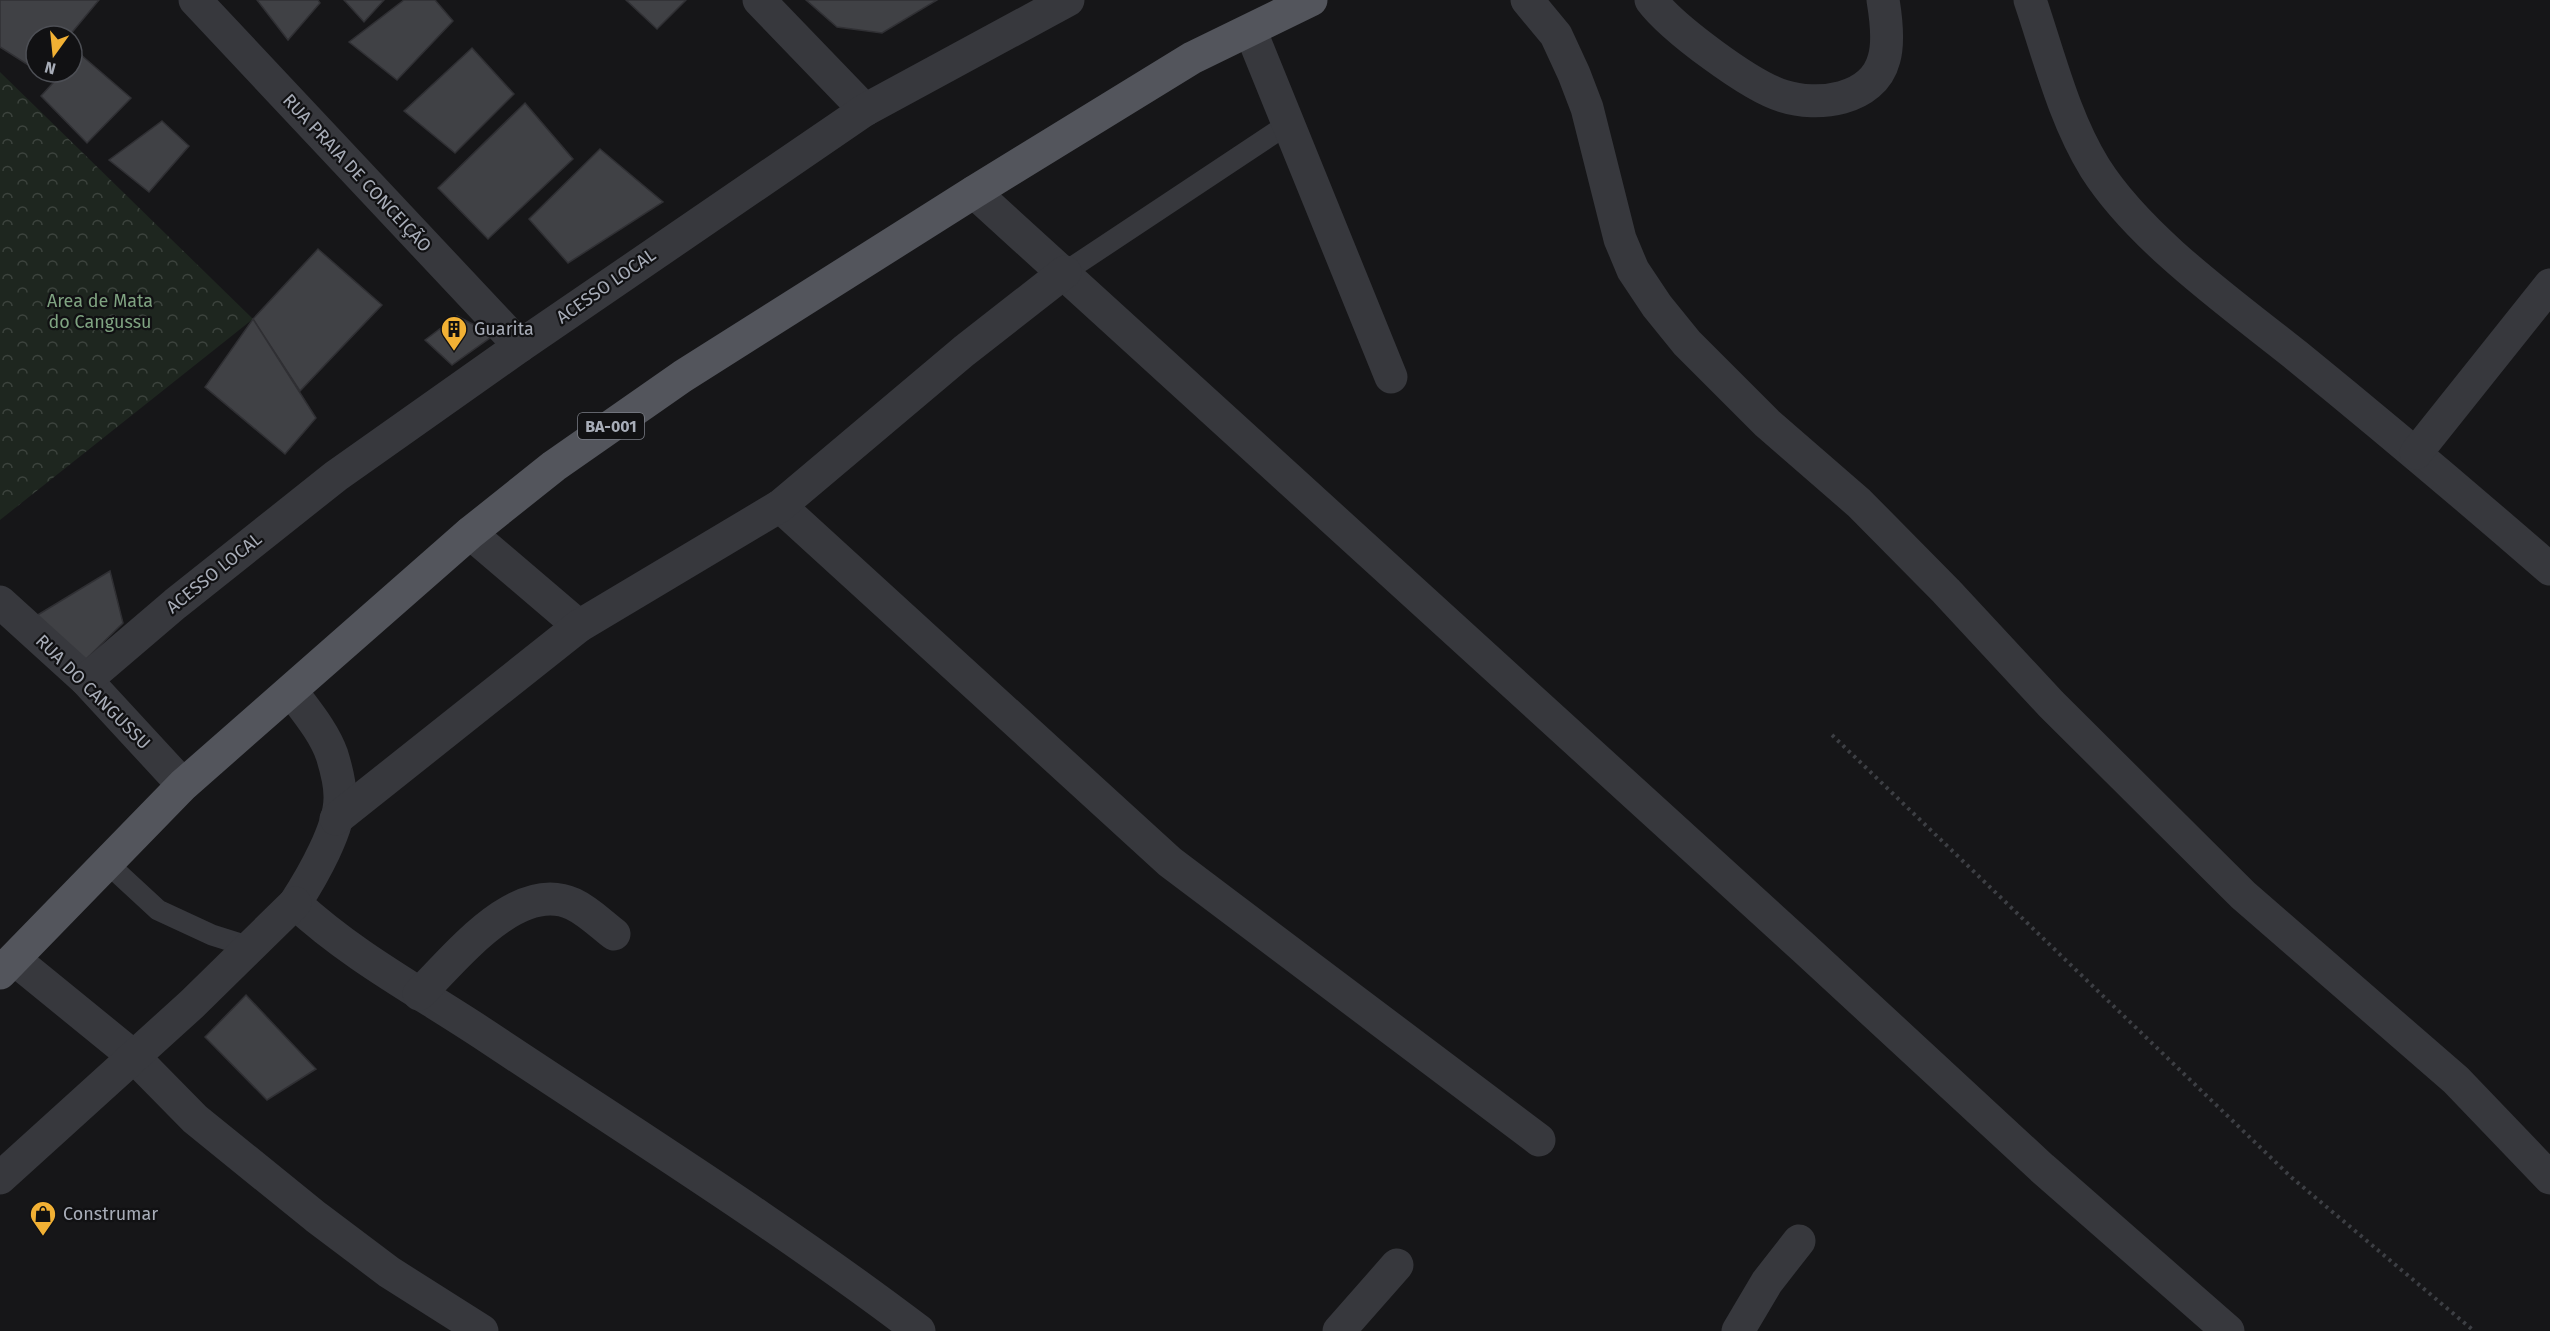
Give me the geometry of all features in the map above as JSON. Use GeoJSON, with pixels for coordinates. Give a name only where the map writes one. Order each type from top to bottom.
{"type":"FeatureCollection","features":[{"type":"Feature","properties":{"kind":"main road","name":"BA-001"},"geometry":{"type":"LineString","coordinates":[[7,966],[183,785],[471,534],[554,466],[683,376],[974,192],[1192,58],[1251,32],[1274,8],[1311,0]]}},
{"type":"Feature","properties":{"kind":"street","name":"RUA PRAIA DE CONCEIÇÃO"},"geometry":{"type":"LineString","coordinates":[[195,0],[519,346]]}},
{"type":"Feature","properties":{"kind":"street"},"geometry":{"type":"LineString","coordinates":[[759,0],[865,110]]}},
{"type":"Feature","properties":{"kind":"street","name":"ACESSO LOCAL"},"geometry":{"type":"LineString","coordinates":[[86,680],[174,604],[336,476],[519,346],[865,110],[1068,0]]}},
{"type":"Feature","properties":{"kind":"street"},"geometry":{"type":"LineString","coordinates":[[1527,0],[1556,35],[1574,74],[1587,108],[1620,239],[1633,270],[1657,306],[1687,344],[1767,423],[1859,503],[2051,704],[2243,895],[2456,1080],[2550,1178]]}},
{"type":"Feature","properties":{"kind":"street"},"geometry":{"type":"LineString","coordinates":[[1651,0],[1688,35],[1755,85],[1785,97],[1816,101],[1842,99],[1868,85],[1884,61],[1886,36],[1883,0]]}},
{"type":"Feature","properties":{"kind":"street"},"geometry":{"type":"LineString","coordinates":[[2030,0],[2073,128],[2096,169],[2123,205],[2192,272],[2416,453],[2550,569]]}},
{"type":"Feature","properties":{"kind":"street"},"geometry":{"type":"LineString","coordinates":[[1251,32],[1391,377]]}},
{"type":"Feature","properties":{"kind":"street"},"geometry":{"type":"LineString","coordinates":[[974,192],[1065,272],[2042,1168],[2228,1331]]}},
{"type":"Feature","properties":{"kind":"street"},"geometry":{"type":"LineString","coordinates":[[336,819],[579,626],[780,506],[956,357],[1065,272]]}},
{"type":"Feature","properties":{"kind":"street"},"geometry":{"type":"LineString","coordinates":[[2416,453],[2550,285]]}},
{"type":"Feature","properties":{"kind":"street"},"geometry":{"type":"LineString","coordinates":[[780,506],[1170,862],[1539,1140]]}},
{"type":"Feature","properties":{"kind":"street"},"geometry":{"type":"LineString","coordinates":[[471,534],[579,626]]}},
{"type":"Feature","properties":{"kind":"street","name":"RUA DO CANGUSSU"},"geometry":{"type":"LineString","coordinates":[[0,602],[86,680],[183,785]]}},
{"type":"Feature","properties":{"kind":"street"},"geometry":{"type":"LineString","coordinates":[[0,1178],[89,1099],[250,947],[295,903],[309,882],[336,819],[340,798],[331,753],[292,692]]}},
{"type":"Feature","properties":{"kind":"street"},"geometry":{"type":"LineString","coordinates":[[419,994],[484,931],[511,909],[522,904],[546,899],[574,904],[614,934]]}},
{"type":"Feature","properties":{"kind":"street"},"geometry":{"type":"LineString","coordinates":[[295,903],[352,950],[681,1166],[878,1300],[919,1331]]}},
{"type":"Feature","properties":{"kind":"street"},"geometry":{"type":"LineString","coordinates":[[7,966],[133,1056],[195,1119],[316,1217],[389,1272],[482,1331]]}},
{"type":"Feature","properties":{"kind":"street"},"geometry":{"type":"LineString","coordinates":[[1738,1331],[1767,1282],[1799,1241]]}},
{"type":"Feature","properties":{"kind":"street"},"geometry":{"type":"LineString","coordinates":[[1339,1331],[1397,1265]]}},
{"type":"Feature","properties":{"kind":"lane"},"geometry":{"type":"LineString","coordinates":[[1065,272],[1288,124]]}},
{"type":"Feature","properties":{"kind":"lane"},"geometry":{"type":"LineString","coordinates":[[106,862],[158,910],[212,935],[250,947]]}},
{"type":"Feature","properties":{"kind":"path"},"geometry":{"type":"LineString","coordinates":[[1832,735],[2291,1177],[2474,1331]]}},
{"type":"Feature","properties":{"kind":"green space","name":"Area de Mata do Cangussu"},"geometry":{"type":"Polygon","coordinates":[[[0,72],[253,319],[0,520],[0,72]]]}},
{"type":"Feature","properties":{"kind":"building"},"geometry":{"type":"Polygon","coordinates":[[[0,0],[99,0],[79,24],[24,24],[24,62],[0,47],[0,0]]]}},
{"type":"Feature","properties":{"kind":"building"},"geometry":{"type":"Polygon","coordinates":[[[257,0],[318,0],[320,3],[288,40],[257,0]]]}},
{"type":"Feature","properties":{"kind":"building"},"geometry":{"type":"Polygon","coordinates":[[[344,0],[384,0],[364,22],[344,0]]]}},
{"type":"Feature","properties":{"kind":"building"},"geometry":{"type":"Polygon","coordinates":[[[404,0],[435,0],[453,21],[397,80],[349,42],[404,0]]]}},
{"type":"Feature","properties":{"kind":"building"},"geometry":{"type":"Polygon","coordinates":[[[626,0],[686,0],[657,29],[626,0]]]}},
{"type":"Feature","properties":{"kind":"building"},"geometry":{"type":"Polygon","coordinates":[[[806,0],[937,0],[882,33],[837,27],[806,0]]]}},
{"type":"Feature","properties":{"kind":"building"},"geometry":{"type":"Polygon","coordinates":[[[472,48],[514,94],[455,153],[404,111],[472,48]]]}},
{"type":"Feature","properties":{"kind":"building"},"geometry":{"type":"Polygon","coordinates":[[[84,57],[131,98],[87,143],[41,96],[52,84],[84,84],[84,57]]]}},
{"type":"Feature","properties":{"kind":"building"},"geometry":{"type":"Polygon","coordinates":[[[525,103],[573,159],[488,239],[438,188],[525,103]]]}},
{"type":"Feature","properties":{"kind":"building"},"geometry":{"type":"Polygon","coordinates":[[[162,121],[189,146],[149,192],[109,160],[162,121]]]}},
{"type":"Feature","properties":{"kind":"building"},"geometry":{"type":"Polygon","coordinates":[[[600,149],[663,202],[568,263],[529,219],[600,149]]]}},
{"type":"Feature","properties":{"kind":"building"},"geometry":{"type":"Polygon","coordinates":[[[318,249],[382,305],[300,391],[253,319],[318,249]]]}},
{"type":"Feature","properties":{"kind":"building","name":"Guarita"},"geometry":{"type":"Polygon","coordinates":[[[457,316],[494,335],[452,365],[425,340],[457,316]]]}},
{"type":"Feature","properties":{"kind":"building"},"geometry":{"type":"Polygon","coordinates":[[[253,319],[316,418],[285,454],[205,387],[253,319]]]}},
{"type":"Feature","properties":{"kind":"building"},"geometry":{"type":"Polygon","coordinates":[[[110,571],[123,623],[80,665],[36,616],[110,571]]]}},
{"type":"Feature","properties":{"kind":"building"},"geometry":{"type":"Polygon","coordinates":[[[246,995],[316,1069],[267,1100],[205,1037],[246,995]]]}},
{"type":"Feature","properties":{"kind":"place","name":"Guarita"},"geometry":{"type":"Point","coordinates":[454,352]}},
{"type":"Feature","properties":{"kind":"place","name":"Construmar"},"geometry":{"type":"Point","coordinates":[43,1237]}}]}
